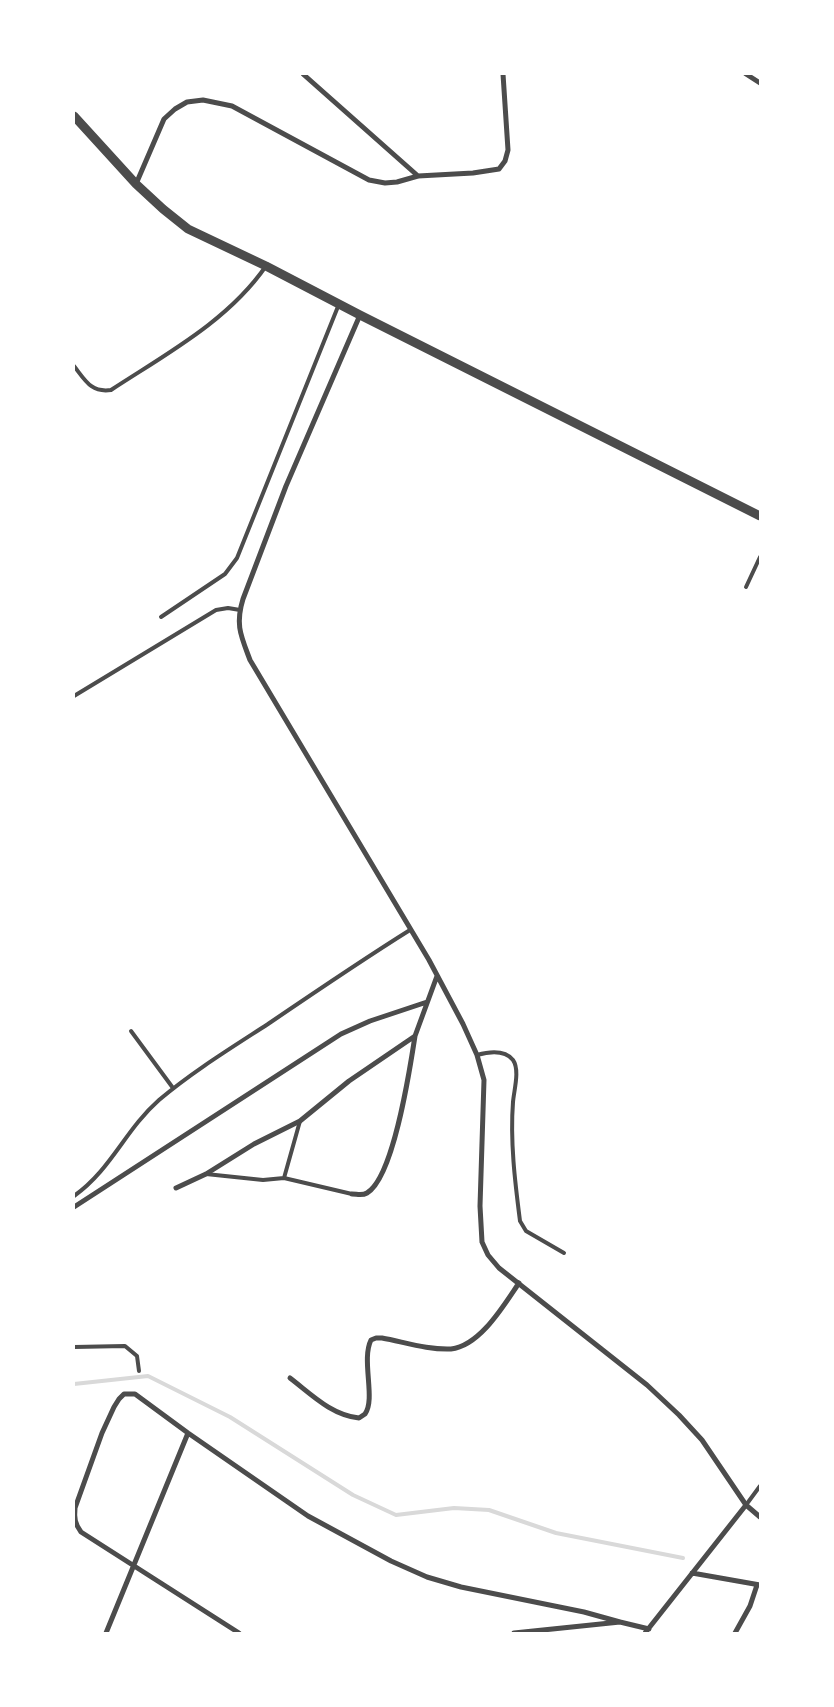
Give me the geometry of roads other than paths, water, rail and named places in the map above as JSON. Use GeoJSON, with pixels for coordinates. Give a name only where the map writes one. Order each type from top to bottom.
{"type":"FeatureCollection","features":[{"type":"Feature","properties":{"kind":"street"},"geometry":{"type":"LineString","coordinates":[[303,74],[418,176]]}},
{"type":"Feature","properties":{"kind":"street"},"geometry":{"type":"LineString","coordinates":[[136,184],[164,118],[187,102],[204,100],[232,106],[369,180],[385,183],[397,182],[418,176],[473,173],[499,169],[505,161],[508,150],[503,74]]}},
{"type":"Feature","properties":{"kind":"street"},"geometry":{"type":"LineString","coordinates":[[746,74],[760,83]]}},
{"type":"Feature","properties":{"kind":"street"},"geometry":{"type":"LineString","coordinates":[[74,116],[136,184],[188,229],[266,266],[760,516]]}},
{"type":"Feature","properties":{"kind":"street"},"geometry":{"type":"LineString","coordinates":[[360,315],[286,486],[240,610],[239,629],[250,660],[437,976],[477,1054],[484,1080],[480,1206],[482,1242],[488,1255],[519,1283],[647,1385],[679,1414],[702,1440],[746,1505],[760,1517]]}},
{"type":"Feature","properties":{"kind":"street"},"geometry":{"type":"LineString","coordinates":[[352,1194],[362,1195],[367,1193],[387,1162],[404,1105],[415,1036],[437,976]]}},
{"type":"Feature","properties":{"kind":"street"},"geometry":{"type":"LineString","coordinates":[[74,1207],[341,1034],[370,1021],[427,1002]]}},
{"type":"Feature","properties":{"kind":"street"},"geometry":{"type":"LineString","coordinates":[[176,1188],[206,1174],[254,1144],[300,1121],[348,1081],[415,1036]]}},
{"type":"Feature","properties":{"kind":"street"},"geometry":{"type":"LineString","coordinates":[[290,1378],[326,1406],[349,1417],[359,1418],[365,1414],[369,1404],[367,1353],[371,1340],[382,1338],[435,1348],[453,1349],[467,1343],[480,1333],[500,1311],[519,1283]]}},
{"type":"Feature","properties":{"kind":"street"},"geometry":{"type":"LineString","coordinates":[[239,1633],[81,1532],[75,1525],[75,1508],[99,1443],[118,1399],[124,1394],[135,1394],[308,1516],[400,1565],[427,1577],[461,1587],[584,1612],[647,1631],[746,1505]]}},
{"type":"Feature","properties":{"kind":"street"},"geometry":{"type":"LineString","coordinates":[[106,1633],[188,1433]]}},
{"type":"Feature","properties":{"kind":"street"},"geometry":{"type":"LineString","coordinates":[[692,1573],[759,1585],[735,1633]]}},
{"type":"Feature","properties":{"kind":"street"},"geometry":{"type":"LineString","coordinates":[[514,1633],[620,1622]]}},
{"type":"Feature","properties":{"kind":"lane"},"geometry":{"type":"LineString","coordinates":[[74,366],[93,388],[102,392],[111,390],[202,331],[254,283],[266,266]]}},
{"type":"Feature","properties":{"kind":"lane"},"geometry":{"type":"LineString","coordinates":[[161,617],[225,574],[237,558],[339,304]]}},
{"type":"Feature","properties":{"kind":"lane"},"geometry":{"type":"LineString","coordinates":[[746,587],[760,556]]}},
{"type":"Feature","properties":{"kind":"lane"},"geometry":{"type":"LineString","coordinates":[[74,696],[216,610],[228,608],[240,610]]}},
{"type":"Feature","properties":{"kind":"lane"},"geometry":{"type":"LineString","coordinates":[[74,1196],[87,1187],[101,1173],[136,1124],[173,1088],[410,930]]}},
{"type":"Feature","properties":{"kind":"lane"},"geometry":{"type":"LineString","coordinates":[[131,1031],[173,1088]]}},
{"type":"Feature","properties":{"kind":"lane"},"geometry":{"type":"LineString","coordinates":[[477,1054],[490,1051],[504,1053],[513,1060],[516,1070],[512,1131],[520,1221],[526,1231],[564,1252]]}},
{"type":"Feature","properties":{"kind":"lane"},"geometry":{"type":"LineString","coordinates":[[284,1178],[300,1121]]}},
{"type":"Feature","properties":{"kind":"lane"},"geometry":{"type":"LineString","coordinates":[[206,1174],[262,1180],[284,1178],[352,1194]]}},
{"type":"Feature","properties":{"kind":"lane"},"geometry":{"type":"LineString","coordinates":[[74,1347],[125,1346],[137,1356],[139,1371]]}},
{"type":"Feature","properties":{"kind":"lane"},"geometry":{"type":"LineString","coordinates":[[746,1505],[760,1486]]}},
{"type":"Feature","properties":{"kind":"waterway"},"geometry":{"type":"LineString","coordinates":[[74,1384],[148,1376],[230,1417],[353,1495],[396,1515],[454,1508],[489,1510],[556,1533],[683,1558]]}}]}
